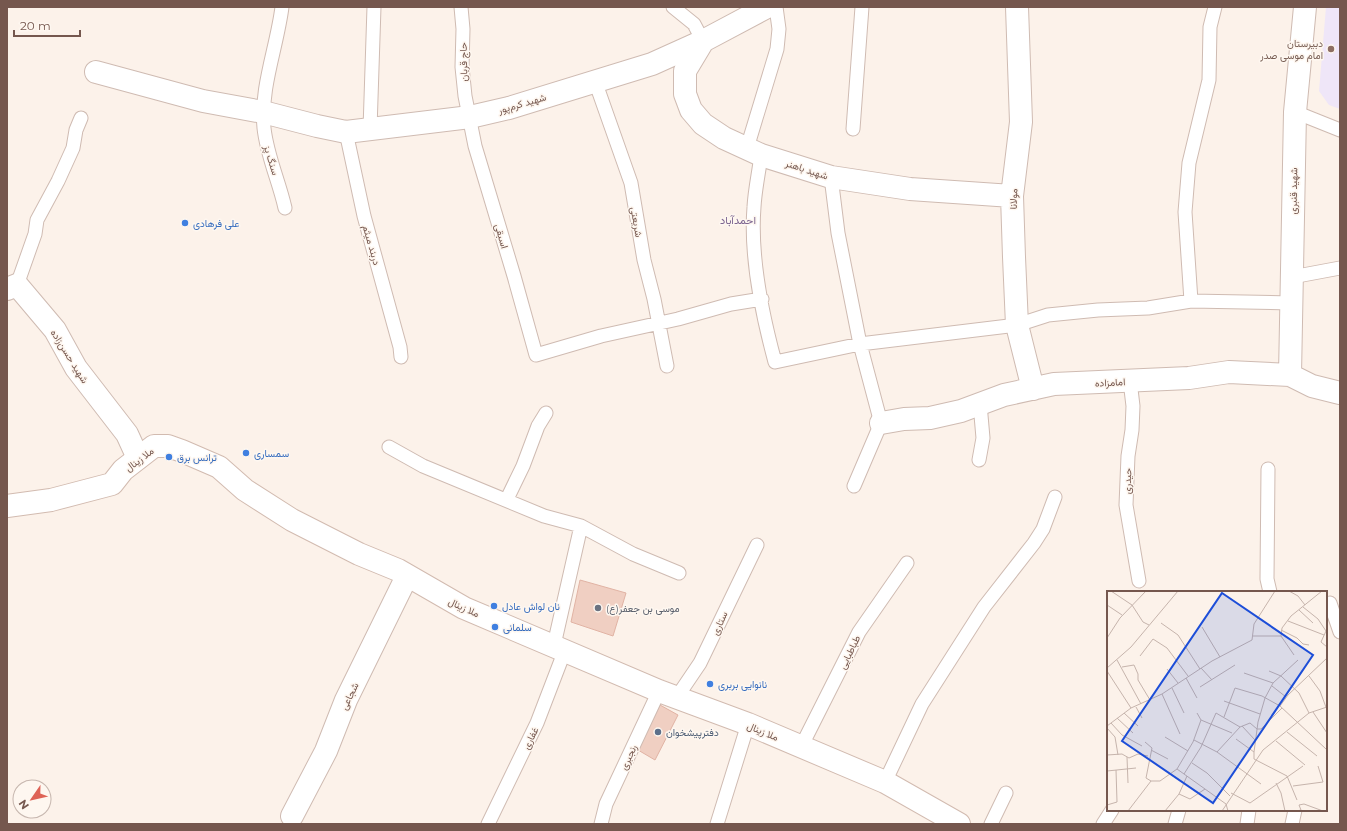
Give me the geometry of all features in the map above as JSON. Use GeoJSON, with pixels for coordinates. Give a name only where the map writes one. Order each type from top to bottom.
{"type":"FeatureCollection","features":[{"type":"Feature","properties":{"kind":"street","name":"شهید کرم‌پور"},"geometry":{"type":"LineString","coordinates":[[96,72],[203,101],[264,112],[346,132],[470,117],[509,108],[652,64],[767,7]]}},
{"type":"Feature","properties":{"kind":"street","name":"مولانا"},"geometry":{"type":"LineString","coordinates":[[1018,7],[1021,122],[1012,196],[1017,325],[1033,389]]}},
{"type":"Feature","properties":{"kind":"street","name":"شهید قنبری"},"geometry":{"type":"LineString","coordinates":[[1290,375],[1295,112],[1305,7]]}},
{"type":"Feature","properties":{"kind":"street","name":"شهید باهنر"},"geometry":{"type":"LineString","coordinates":[[703,40],[685,70],[685,94],[691,110],[703,124],[724,138],[754,151],[831,177],[910,189],[1012,196]]}},
{"type":"Feature","properties":{"kind":"street","name":"شهید حسن‌زاده"},"geometry":{"type":"LineString","coordinates":[[12,287],[55,330],[76,368],[128,434],[138,458]]}},
{"type":"Feature","properties":{"kind":"street","name":"امامزاده"},"geometry":{"type":"LineString","coordinates":[[881,423],[904,419],[930,418],[961,411],[1004,395],[1054,384],[1189,378],[1229,372],[1290,375],[1312,386],[1340,392]]}},
{"type":"Feature","properties":{"kind":"street","name":"ملا زینال"},"geometry":{"type":"LineString","coordinates":[[7,506],[51,500],[112,484],[123,470],[154,446],[168,446],[219,468],[245,490],[292,520],[407,576],[464,608],[668,694],[748,724],[885,782],[959,824]]}},
{"type":"Feature","properties":{"kind":"street","name":"شجاعی"},"geometry":{"type":"LineString","coordinates":[[292,816],[326,751],[346,700],[407,576]]}},
{"type":"Feature","properties":{"kind":"lane","name":"سنگ پز"},"geometry":{"type":"LineString","coordinates":[[282,7],[278,33],[266,83],[264,112],[268,149],[285,208]]}},
{"type":"Feature","properties":{"kind":"lane"},"geometry":{"type":"LineString","coordinates":[[370,129],[374,7]]}},
{"type":"Feature","properties":{"kind":"lane","name":"حاج قربان"},"geometry":{"type":"LineString","coordinates":[[461,7],[463,30],[462,67],[465,96],[470,117]]}},
{"type":"Feature","properties":{"kind":"lane"},"geometry":{"type":"LineString","coordinates":[[673,7],[694,24],[703,40]]}},
{"type":"Feature","properties":{"kind":"lane"},"geometry":{"type":"LineString","coordinates":[[776,7],[779,30],[777,49],[754,151],[753,230],[762,299],[775,362],[860,344],[1017,325],[1048,315],[1098,310],[1148,308],[1191,302],[1291,303]]}},
{"type":"Feature","properties":{"kind":"lane"},"geometry":{"type":"LineString","coordinates":[[853,129],[862,7]]}},
{"type":"Feature","properties":{"kind":"lane"},"geometry":{"type":"LineString","coordinates":[[1191,302],[1185,212],[1189,163],[1196,125],[1208,80],[1210,27],[1215,7]]}},
{"type":"Feature","properties":{"kind":"lane","name":"شریعتی"},"geometry":{"type":"LineString","coordinates":[[595,81],[631,183],[644,260],[659,322],[667,366]]}},
{"type":"Feature","properties":{"kind":"lane"},"geometry":{"type":"LineString","coordinates":[[1295,112],[1340,130]]}},
{"type":"Feature","properties":{"kind":"lane","name":"اسبقی"},"geometry":{"type":"LineString","coordinates":[[470,117],[475,146],[536,355],[578,342],[659,322]]}},
{"type":"Feature","properties":{"kind":"lane"},"geometry":{"type":"LineString","coordinates":[[12,287],[35,234],[37,220],[73,148],[76,130],[81,118]]}},
{"type":"Feature","properties":{"kind":"lane","name":"دربند میثم"},"geometry":{"type":"LineString","coordinates":[[346,132],[364,216],[400,347],[401,357]]}},
{"type":"Feature","properties":{"kind":"lane"},"geometry":{"type":"LineString","coordinates":[[831,177],[838,233],[860,344],[881,423],[854,486]]}},
{"type":"Feature","properties":{"kind":"lane"},"geometry":{"type":"LineString","coordinates":[[1292,277],[1340,268]]}},
{"type":"Feature","properties":{"kind":"lane"},"geometry":{"type":"LineString","coordinates":[[659,322],[731,304],[762,299]]}},
{"type":"Feature","properties":{"kind":"lane","name":"حیدری"},"geometry":{"type":"LineString","coordinates":[[1130,381],[1132,418],[1128,456],[1126,505],[1139,581]]}},
{"type":"Feature","properties":{"kind":"lane"},"geometry":{"type":"LineString","coordinates":[[979,460],[983,438],[980,404]]}},
{"type":"Feature","properties":{"kind":"lane"},"geometry":{"type":"LineString","coordinates":[[507,499],[523,466],[538,426],[546,413]]}},
{"type":"Feature","properties":{"kind":"lane"},"geometry":{"type":"LineString","coordinates":[[389,447],[423,466],[507,499],[544,516],[581,526],[633,554],[679,573]]}},
{"type":"Feature","properties":{"kind":"lane"},"geometry":{"type":"LineString","coordinates":[[1268,469],[1267,579],[1270,591]]}},
{"type":"Feature","properties":{"kind":"lane"},"geometry":{"type":"LineString","coordinates":[[885,782],[922,704],[984,607],[1034,543],[1043,529],[1055,497]]}},
{"type":"Feature","properties":{"kind":"lane","name":"غفاری"},"geometry":{"type":"LineString","coordinates":[[488,824],[537,723],[560,648],[581,526]]}},
{"type":"Feature","properties":{"kind":"lane","name":"ستاری"},"geometry":{"type":"LineString","coordinates":[[668,694],[700,662],[757,546]]}},
{"type":"Feature","properties":{"kind":"lane","name":"طباطبایی"},"geometry":{"type":"LineString","coordinates":[[801,747],[859,632],[907,563]]}},
{"type":"Feature","properties":{"kind":"lane"},"geometry":{"type":"LineString","coordinates":[[1332,602],[1340,632]]}},
{"type":"Feature","properties":{"kind":"lane","name":"رنجبری"},"geometry":{"type":"LineString","coordinates":[[602,824],[606,804],[668,694]]}},
{"type":"Feature","properties":{"kind":"lane"},"geometry":{"type":"LineString","coordinates":[[717,824],[748,724]]}},
{"type":"Feature","properties":{"kind":"lane"},"geometry":{"type":"LineString","coordinates":[[991,824],[1006,793]]}},
{"type":"Feature","properties":{"kind":"lane"},"geometry":{"type":"LineString","coordinates":[[1103,824],[1111,811]]}},
{"type":"Feature","properties":{"kind":"lane"},"geometry":{"type":"LineString","coordinates":[[1176,824],[1179,811]]}},
{"type":"Feature","properties":{"kind":"lane"},"geometry":{"type":"LineString","coordinates":[[1247,824],[1249,811]]}},
{"type":"Feature","properties":{"kind":"lane"},"geometry":{"type":"LineString","coordinates":[[1292,824],[1295,811]]}},
{"type":"Feature","properties":{"kind":"shaded area","name":"دبیرستان امام موسی صدر"},"geometry":{"type":"Polygon","coordinates":[[[1326,7],[1340,7],[1340,109],[1329,105],[1319,91],[1326,7]]]}},
{"type":"Feature","properties":{"kind":"building","name":"موسی بن جعفر(ع)"},"geometry":{"type":"Polygon","coordinates":[[[580,580],[626,593],[613,636],[571,622],[580,580]]]}},
{"type":"Feature","properties":{"kind":"building","name":"دفترپیشخوان"},"geometry":{"type":"Polygon","coordinates":[[[660,705],[678,715],[655,760],[638,750],[660,705]]]}},
{"type":"Feature","properties":{"kind":"place","name":"دبیرستان امام موسی صدر"},"geometry":{"type":"Point","coordinates":[1331,49]}},
{"type":"Feature","properties":{"kind":"place","name":"علی فرهادی"},"geometry":{"type":"Point","coordinates":[185,223]}},
{"type":"Feature","properties":{"kind":"place","name":"سمساری"},"geometry":{"type":"Point","coordinates":[246,453]}},
{"type":"Feature","properties":{"kind":"place","name":"ترانس برق"},"geometry":{"type":"Point","coordinates":[169,457]}},
{"type":"Feature","properties":{"kind":"place","name":"نان لواش عادل"},"geometry":{"type":"Point","coordinates":[494,606]}},
{"type":"Feature","properties":{"kind":"place","name":"موسی بن جعفر(ع)"},"geometry":{"type":"Point","coordinates":[598,608]}},
{"type":"Feature","properties":{"kind":"place","name":"سلمانی"},"geometry":{"type":"Point","coordinates":[495,627]}},
{"type":"Feature","properties":{"kind":"place","name":"نانوایی بربری"},"geometry":{"type":"Point","coordinates":[710,684]}},
{"type":"Feature","properties":{"kind":"place","name":"دفترپیشخوان"},"geometry":{"type":"Point","coordinates":[658,732]}},
{"type":"Feature","properties":{"kind":"district","name":"احمدآباد"},"geometry":{"type":"Point","coordinates":[738,220]}}]}
